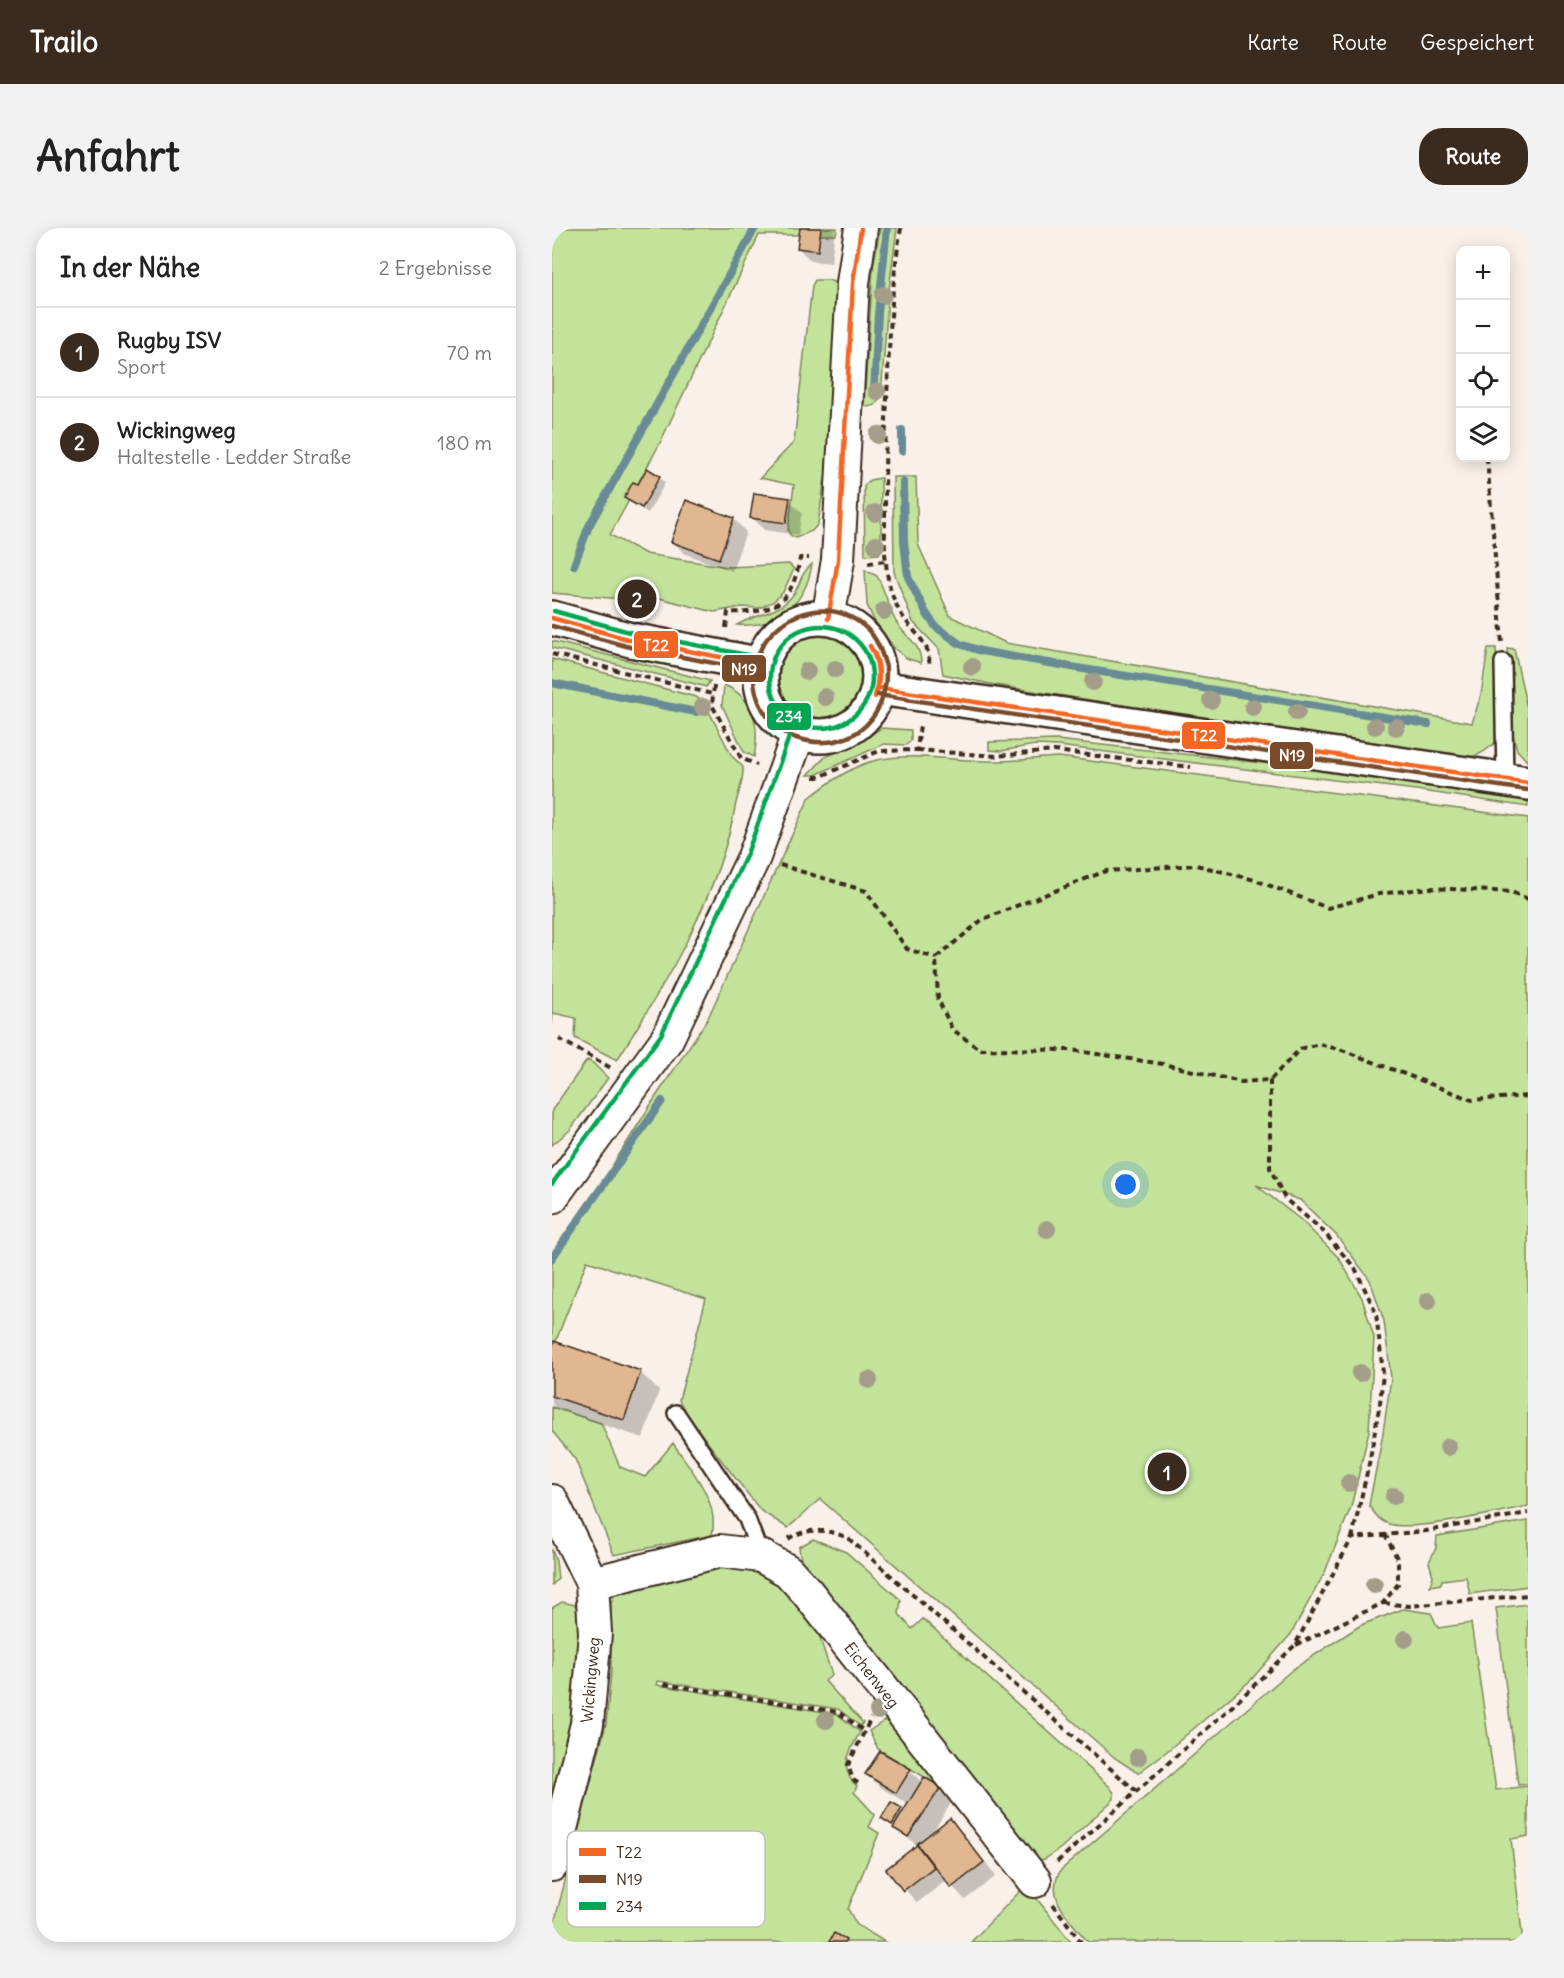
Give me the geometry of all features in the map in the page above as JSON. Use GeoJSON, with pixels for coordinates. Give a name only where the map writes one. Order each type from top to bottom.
{"type":"FeatureCollection","features":[{"type":"Feature","properties":{"kind":"main road"},"geometry":{"type":"LineString","coordinates":[[552,618],[631,640],[762,665]]}},
{"type":"Feature","properties":{"kind":"main road"},"geometry":{"type":"LineString","coordinates":[[811,619],[828,619],[847,624],[862,635],[874,651],[879,669],[879,688],[873,705],[863,719],[849,729],[833,735],[815,736],[799,732],[784,724],[772,712],[765,698],[761,681],[762,665],[768,649],[779,635],[794,624],[811,619]]}},
{"type":"Feature","properties":{"kind":"main road"},"geometry":{"type":"LineString","coordinates":[[879,688],[1517,782]]}},
{"type":"Feature","properties":{"kind":"street"},"geometry":{"type":"LineString","coordinates":[[828,619],[838,560],[853,283],[861,228]]}},
{"type":"Feature","properties":{"kind":"street"},"geometry":{"type":"LineString","coordinates":[[552,1197],[667,1039],[754,857],[799,732]]}},
{"type":"Feature","properties":{"kind":"street","name":"Wickingweg"},"geometry":{"type":"LineString","coordinates":[[552,1501],[592,1583],[595,1633],[587,1724],[552,1865]]}},
{"type":"Feature","properties":{"kind":"street","name":"Eichenweg"},"geometry":{"type":"LineString","coordinates":[[592,1583],[720,1551],[761,1556],[788,1570],[1035,1881]]}},
{"type":"Feature","properties":{"kind":"lane"},"geometry":{"type":"LineString","coordinates":[[1503,662],[1517,782]]}},
{"type":"Feature","properties":{"kind":"lane"},"geometry":{"type":"LineString","coordinates":[[676,1413],[747,1518],[761,1556]]}},
{"type":"Feature","properties":{"kind":"path"},"geometry":{"type":"LineString","coordinates":[[901,228],[893,290],[884,464],[886,561],[891,590],[898,610],[926,646],[930,656],[917,750]]}},
{"type":"Feature","properties":{"kind":"path"},"geometry":{"type":"LineString","coordinates":[[1487,462],[1503,662]]}},
{"type":"Feature","properties":{"kind":"path"},"geometry":{"type":"LineString","coordinates":[[886,561],[865,563],[800,558],[792,585],[773,608],[756,612],[728,612],[722,658],[712,694],[712,705],[741,758],[751,764],[809,777],[819,777],[879,751],[917,750],[996,756],[1054,751],[1196,768]]}},
{"type":"Feature","properties":{"kind":"path"},"geometry":{"type":"LineString","coordinates":[[552,654],[712,694]]}},
{"type":"Feature","properties":{"kind":"path"},"geometry":{"type":"LineString","coordinates":[[754,857],[867,891],[907,949],[936,958]]}},
{"type":"Feature","properties":{"kind":"path"},"geometry":{"type":"LineString","coordinates":[[936,958],[983,919],[1106,871],[1196,865],[1255,880],[1328,908],[1379,894],[1430,888],[1511,892],[1528,899]]}},
{"type":"Feature","properties":{"kind":"path"},"geometry":{"type":"LineString","coordinates":[[936,958],[938,999],[952,1029],[979,1049],[1071,1050],[1163,1064],[1241,1082],[1270,1080],[1300,1049],[1319,1044],[1342,1050],[1472,1100],[1528,1096]]}},
{"type":"Feature","properties":{"kind":"path"},"geometry":{"type":"LineString","coordinates":[[559,1039],[636,1082]]}},
{"type":"Feature","properties":{"kind":"path"},"geometry":{"type":"LineString","coordinates":[[1081,1942],[1035,1881],[1238,1701],[1295,1645],[1352,1538],[1369,1464],[1383,1373],[1376,1313],[1355,1268],[1321,1229],[1285,1199],[1270,1168],[1270,1080]]}},
{"type":"Feature","properties":{"kind":"path"},"geometry":{"type":"LineString","coordinates":[[1352,1538],[1426,1531],[1528,1513]]}},
{"type":"Feature","properties":{"kind":"path"},"geometry":{"type":"LineString","coordinates":[[761,1556],[800,1531],[834,1532],[848,1538],[1136,1791]]}},
{"type":"Feature","properties":{"kind":"path"},"geometry":{"type":"LineString","coordinates":[[1295,1645],[1383,1603],[1398,1584],[1398,1560],[1384,1534]]}},
{"type":"Feature","properties":{"kind":"path"},"geometry":{"type":"LineString","coordinates":[[1383,1603],[1409,1606],[1528,1595]]}},
{"type":"Feature","properties":{"kind":"path"},"geometry":{"type":"LineString","coordinates":[[664,1684],[838,1712],[864,1731]]}},
{"type":"Feature","properties":{"kind":"path"},"geometry":{"type":"LineString","coordinates":[[858,1783],[853,1780],[848,1765],[885,1691]]}},
{"type":"Feature","properties":{"kind":"green space"},"geometry":{"type":"Polygon","coordinates":[[[552,228],[837,228],[836,235],[759,235],[659,445],[610,535],[646,554],[728,567],[789,564],[794,569],[783,592],[774,601],[760,608],[742,607],[714,612],[635,592],[633,600],[552,593],[552,228]]]}},
{"type":"Feature","properties":{"kind":"green space"},"geometry":{"type":"Polygon","coordinates":[[[880,228],[897,228],[888,297],[881,397],[875,405],[868,407],[864,405],[873,268],[880,228]]]}},
{"type":"Feature","properties":{"kind":"green space"},"geometry":{"type":"Polygon","coordinates":[[[815,280],[829,280],[835,283],[837,296],[831,458],[824,484],[818,524],[812,531],[796,538],[790,535],[788,530],[794,485],[760,478],[794,442],[812,286],[815,280]]]}},
{"type":"Feature","properties":{"kind":"green space"},"geometry":{"type":"Polygon","coordinates":[[[893,477],[916,477],[918,544],[950,616],[1006,643],[1472,723],[1481,695],[1488,648],[1496,648],[1497,741],[1475,756],[1449,757],[995,685],[943,674],[939,649],[913,622],[894,572],[893,477]]]}},
{"type":"Feature","properties":{"kind":"green space"},"geometry":{"type":"Polygon","coordinates":[[[881,478],[881,550],[879,554],[865,555],[864,486],[870,480],[881,478]]]}},
{"type":"Feature","properties":{"kind":"green space"},"geometry":{"type":"Polygon","coordinates":[[[812,564],[803,591],[787,611],[765,622],[737,625],[780,607],[795,592],[804,572],[812,564]]]}},
{"type":"Feature","properties":{"kind":"green space"},"geometry":{"type":"Polygon","coordinates":[[[865,570],[877,576],[895,620],[915,645],[921,663],[906,658],[895,649],[874,620],[867,605],[865,570]]]}},
{"type":"Feature","properties":{"kind":"green space"},"geometry":{"type":"Polygon","coordinates":[[[821,635],[837,638],[851,647],[860,661],[863,677],[860,693],[851,707],[837,716],[821,719],[805,716],[791,707],[782,693],[779,677],[782,661],[791,647],[805,638],[821,635]]]}},
{"type":"Feature","properties":{"kind":"green space"},"geometry":{"type":"Polygon","coordinates":[[[552,641],[710,681],[706,687],[552,648],[552,641]]]}},
{"type":"Feature","properties":{"kind":"green space"},"geometry":{"type":"Polygon","coordinates":[[[1507,648],[1514,649],[1528,713],[1528,762],[1517,750],[1513,735],[1507,648]]]}},
{"type":"Feature","properties":{"kind":"green space"},"geometry":{"type":"Polygon","coordinates":[[[552,659],[696,697],[704,702],[732,756],[743,767],[728,838],[704,904],[672,968],[617,1060],[575,1038],[576,1018],[553,1013],[552,1025],[552,659]]]}},
{"type":"Feature","properties":{"kind":"green space"},"geometry":{"type":"Polygon","coordinates":[[[724,685],[743,698],[753,715],[756,735],[754,757],[744,752],[722,705],[724,685]]]}},
{"type":"Feature","properties":{"kind":"green space"},"geometry":{"type":"Polygon","coordinates":[[[881,728],[911,730],[911,741],[906,745],[884,744],[815,775],[808,775],[825,757],[853,746],[881,728]]]}},
{"type":"Feature","properties":{"kind":"green space"},"geometry":{"type":"Polygon","coordinates":[[[1057,740],[1325,770],[1528,800],[1528,807],[1416,790],[1058,746],[1035,745],[1001,751],[989,750],[989,742],[1057,740]]]}},
{"type":"Feature","properties":{"kind":"green space"},"geometry":{"type":"Polygon","coordinates":[[[1059,757],[1528,818],[1528,1506],[1457,1520],[1401,1526],[1382,1521],[1375,1514],[1369,1505],[1391,1378],[1384,1321],[1370,1280],[1337,1236],[1300,1200],[1256,1185],[1301,1220],[1339,1258],[1362,1298],[1374,1337],[1369,1431],[1351,1507],[1325,1572],[1291,1634],[1251,1680],[1138,1773],[1115,1758],[820,1499],[788,1528],[761,1511],[687,1416],[679,1400],[706,1299],[587,1261],[552,1351],[552,1262],[707,1020],[809,798],[847,772],[886,758],[994,761],[1059,757]]]}},
{"type":"Feature","properties":{"kind":"green space"},"geometry":{"type":"Polygon","coordinates":[[[587,1060],[608,1078],[570,1130],[552,1145],[552,1110],[587,1060]]]}},
{"type":"Feature","properties":{"kind":"green space"},"geometry":{"type":"Polygon","coordinates":[[[552,1407],[601,1423],[620,1467],[645,1477],[673,1443],[708,1498],[712,1510],[712,1535],[614,1555],[575,1459],[552,1431],[552,1407]]]}},
{"type":"Feature","properties":{"kind":"green space"},"geometry":{"type":"Polygon","coordinates":[[[1528,1521],[1528,1586],[1470,1594],[1466,1577],[1442,1580],[1441,1584],[1430,1586],[1433,1576],[1429,1562],[1436,1548],[1437,1536],[1528,1521]]]}},
{"type":"Feature","properties":{"kind":"green space"},"geometry":{"type":"Polygon","coordinates":[[[813,1539],[846,1552],[901,1600],[899,1614],[912,1629],[923,1619],[1110,1787],[1114,1793],[1114,1799],[1061,1848],[1045,1859],[1032,1861],[1022,1853],[801,1560],[799,1547],[813,1539]]]}},
{"type":"Feature","properties":{"kind":"green space"},"geometry":{"type":"Polygon","coordinates":[[[552,1549],[558,1579],[552,1585],[552,1549]]]}},
{"type":"Feature","properties":{"kind":"green space"},"geometry":{"type":"Polygon","coordinates":[[[729,1562],[778,1578],[816,1626],[832,1675],[825,1681],[863,1723],[860,1726],[838,1709],[658,1681],[657,1685],[837,1714],[860,1732],[847,1759],[848,1773],[857,1786],[854,1792],[875,1815],[869,1827],[879,1833],[848,1909],[857,1925],[885,1942],[552,1942],[552,1931],[567,1874],[567,1927],[765,1927],[765,1831],[578,1831],[606,1724],[611,1673],[611,1603],[614,1596],[621,1591],[729,1562]]]}},
{"type":"Feature","properties":{"kind":"green space"},"geometry":{"type":"Polygon","coordinates":[[[562,1602],[576,1605],[579,1655],[574,1702],[552,1797],[552,1608],[562,1602]]]}},
{"type":"Feature","properties":{"kind":"green space"},"geometry":{"type":"Polygon","coordinates":[[[1528,1604],[1528,1784],[1518,1785],[1496,1608],[1528,1604]]]}},
{"type":"Feature","properties":{"kind":"green space"},"geometry":{"type":"Polygon","coordinates":[[[1403,1609],[1431,1613],[1438,1628],[1471,1623],[1496,1790],[1528,1786],[1528,1836],[1511,1839],[1523,1942],[1088,1942],[1067,1917],[1057,1899],[1056,1880],[1061,1870],[1293,1669],[1361,1625],[1403,1609]]]}},
{"type":"Feature","properties":{"kind":"green space"},"geometry":{"type":"Polygon","coordinates":[[[896,1713],[943,1776],[936,1784],[878,1749],[869,1731],[896,1713]]]}},
{"type":"Feature","properties":{"kind":"green space"},"geometry":{"type":"Polygon","coordinates":[[[1026,1885],[1071,1942],[971,1942],[1026,1885]]]}},
{"type":"Feature","properties":{"kind":"building"},"geometry":{"type":"Polygon","coordinates":[[[800,228],[821,228],[818,251],[797,248],[800,228]]]}},
{"type":"Feature","properties":{"kind":"building"},"geometry":{"type":"Polygon","coordinates":[[[647,468],[660,476],[642,508],[624,498],[633,482],[638,484],[647,468]]]}},
{"type":"Feature","properties":{"kind":"building"},"geometry":{"type":"Polygon","coordinates":[[[754,493],[790,498],[786,523],[750,518],[754,493]]]}},
{"type":"Feature","properties":{"kind":"building"},"geometry":{"type":"Polygon","coordinates":[[[686,500],[734,518],[719,559],[671,542],[686,500]]]}},
{"type":"Feature","properties":{"kind":"building"},"geometry":{"type":"Polygon","coordinates":[[[554,1341],[641,1371],[624,1420],[552,1396],[554,1341]]]}},
{"type":"Feature","properties":{"kind":"building"},"geometry":{"type":"Polygon","coordinates":[[[880,1751],[911,1769],[896,1793],[865,1774],[880,1751]]]}},
{"type":"Feature","properties":{"kind":"building"},"geometry":{"type":"Polygon","coordinates":[[[924,1777],[941,1787],[908,1837],[893,1828],[924,1777]]]}},
{"type":"Feature","properties":{"kind":"building"},"geometry":{"type":"Polygon","coordinates":[[[891,1802],[902,1808],[892,1825],[881,1818],[891,1802]]]}},
{"type":"Feature","properties":{"kind":"building"},"geometry":{"type":"Polygon","coordinates":[[[950,1818],[984,1862],[951,1888],[917,1844],[950,1818]]]}},
{"type":"Feature","properties":{"kind":"building"},"geometry":{"type":"Polygon","coordinates":[[[917,1845],[934,1867],[903,1891],[886,1869],[917,1845]]]}},
{"type":"Feature","properties":{"kind":"building"},"geometry":{"type":"Polygon","coordinates":[[[834,1933],[846,1940],[845,1942],[829,1942],[834,1933]]]}},
{"type":"Feature","properties":{"kind":"waterway"},"geometry":{"type":"LineString","coordinates":[[574,565],[589,526],[755,228]]}},
{"type":"Feature","properties":{"kind":"waterway"},"geometry":{"type":"LineString","coordinates":[[874,393],[878,314],[887,228]]}},
{"type":"Feature","properties":{"kind":"waterway"},"geometry":{"type":"LineString","coordinates":[[902,430],[902,451]]}},
{"type":"Feature","properties":{"kind":"waterway"},"geometry":{"type":"LineString","coordinates":[[903,482],[904,541],[908,577],[926,613],[936,627],[960,644],[981,651],[1083,669],[1428,724]]}},
{"type":"Feature","properties":{"kind":"waterway"},"geometry":{"type":"LineString","coordinates":[[552,683],[696,712]]}},
{"type":"Feature","properties":{"kind":"waterway"},"geometry":{"type":"LineString","coordinates":[[552,1258],[662,1101]]}},
{"type":"Feature","properties":{"kind":"transit line","name":"T22"},"geometry":{"type":"LineString","coordinates":[[828,619],[838,560],[853,283],[861,228]]}},
{"type":"Feature","properties":{"kind":"transit line","name":"N19"},"geometry":{"type":"LineString","coordinates":[[886,667],[876,640],[865,627],[844,614],[821,610],[799,615],[780,626],[765,642],[756,662],[755,686],[763,710],[772,722],[788,735],[812,742],[830,742],[846,738],[860,730],[871,719],[880,705],[885,688],[886,669]]}},
{"type":"Feature","properties":{"kind":"transit line","name":"234"},"geometry":{"type":"LineString","coordinates":[[554,611],[633,633],[763,658]]}},
{"type":"Feature","properties":{"kind":"transit line","name":"T22"},"geometry":{"type":"LineString","coordinates":[[552,618],[631,640],[762,665]]}},
{"type":"Feature","properties":{"kind":"transit line","name":"N19"},"geometry":{"type":"LineString","coordinates":[[552,626],[630,647],[761,672]]}},
{"type":"Feature","properties":{"kind":"transit line","name":"234"},"geometry":{"type":"LineString","coordinates":[[821,626],[840,630],[857,641],[868,658],[872,677],[868,696],[857,713],[840,724],[821,728],[802,724],[785,713],[774,696],[770,677],[774,658],[785,641],[802,630],[821,626]]}},
{"type":"Feature","properties":{"kind":"transit line","name":"T22"},"geometry":{"type":"LineString","coordinates":[[870,646],[879,671],[875,697]]}},
{"type":"Feature","properties":{"kind":"transit line","name":"T22"},"geometry":{"type":"LineString","coordinates":[[870,646],[876,658],[878,671],[875,697]]}},
{"type":"Feature","properties":{"kind":"transit line","name":"T22"},"geometry":{"type":"LineString","coordinates":[[879,688],[1528,783]]}},
{"type":"Feature","properties":{"kind":"transit line","name":"N19"},"geometry":{"type":"LineString","coordinates":[[878,695],[1527,790]]}},
{"type":"Feature","properties":{"kind":"transit line","name":"234"},"geometry":{"type":"LineString","coordinates":[[552,1184],[661,1035],[747,854],[792,729]]}},
{"type":"Feature","properties":{"kind":"place","name":"Wickingweg"},"geometry":{"type":"Point","coordinates":[637,599]}},
{"type":"Feature","properties":{"kind":"place","name":"Rugby ISV"},"geometry":{"type":"Point","coordinates":[1167,1472]}}]}
